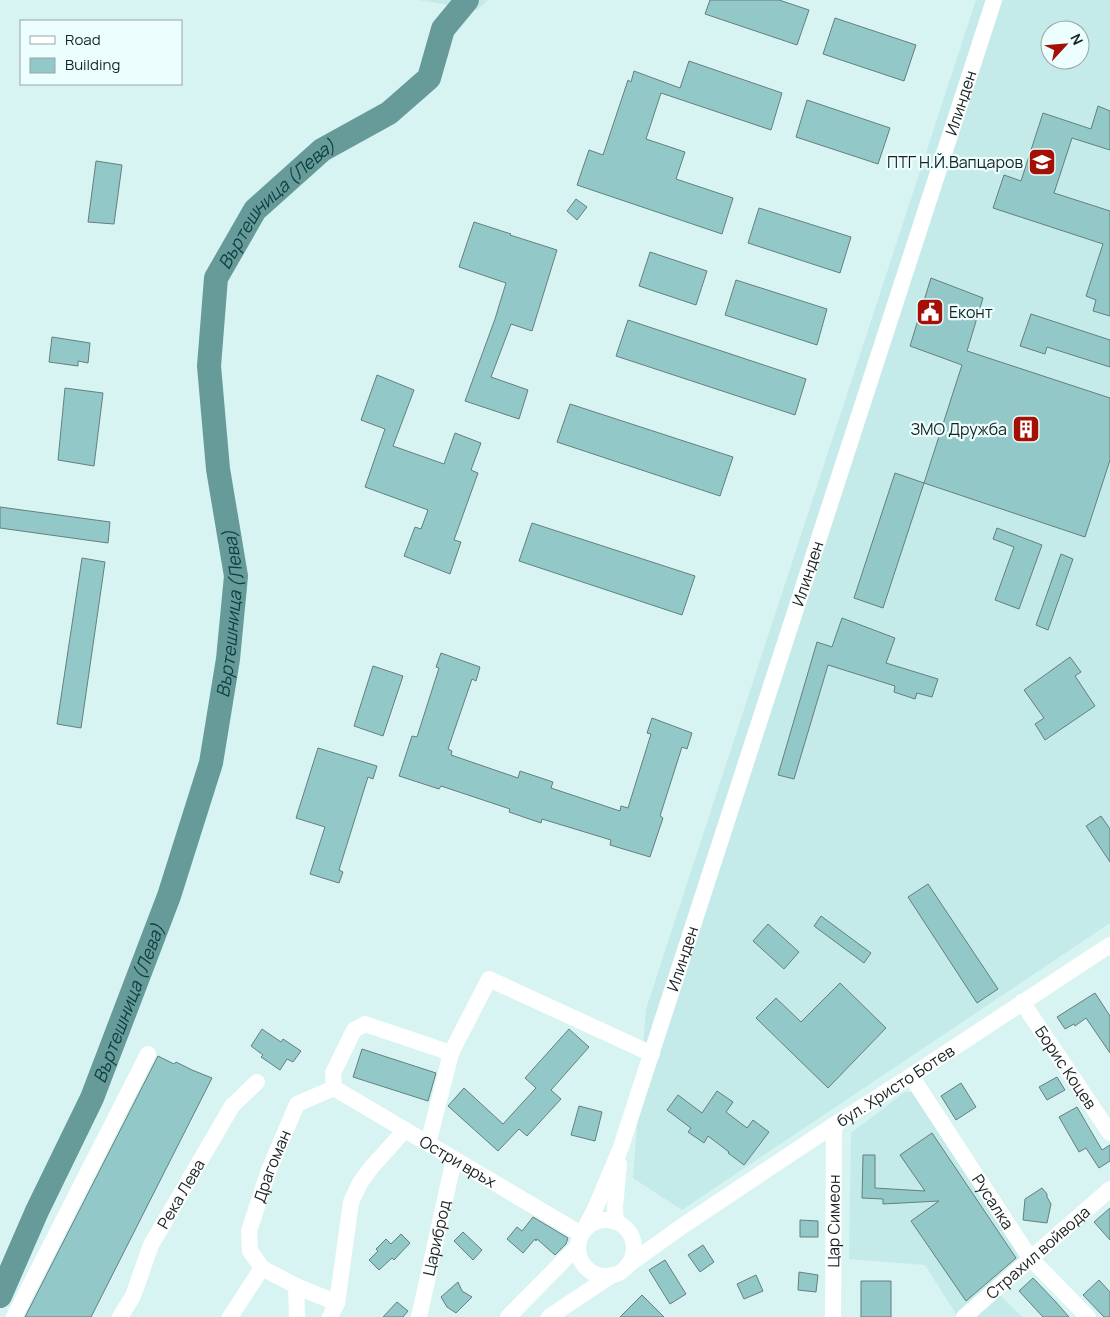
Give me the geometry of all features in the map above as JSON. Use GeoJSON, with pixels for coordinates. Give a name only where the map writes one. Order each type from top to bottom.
{"type":"FeatureCollection","features":[{"type":"Feature","properties":{"kind":"street","name":"Илинден"},"geometry":{"type":"LineString","coordinates":[[581,1237],[621,1147],[994,0]]}},
{"type":"Feature","properties":{"kind":"street","name":"бул. Христо Ботев"},"geometry":{"type":"LineString","coordinates":[[628,1265],[681,1227],[834,1125],[912,1076],[1110,945]]}},
{"type":"Feature","properties":{"kind":"street"},"geometry":{"type":"LineString","coordinates":[[428,1144],[451,1053],[489,979],[652,1054]]}},
{"type":"Feature","properties":{"kind":"street","name":"Борис Коцев"},"geometry":{"type":"LineString","coordinates":[[1022,1002],[1110,1133]]}},
{"type":"Feature","properties":{"kind":"street"},"geometry":{"type":"LineString","coordinates":[[334,1088],[333,1073],[354,1030],[365,1024],[451,1053]]}},
{"type":"Feature","properties":{"kind":"street"},"geometry":{"type":"LineString","coordinates":[[14,1317],[148,1054]]}},
{"type":"Feature","properties":{"kind":"street","name":"Русалка"},"geometry":{"type":"LineString","coordinates":[[912,1076],[1030,1258],[1088,1317]]}},
{"type":"Feature","properties":{"kind":"street","name":"Река Лева"},"geometry":{"type":"LineString","coordinates":[[120,1317],[133,1296],[151,1245],[232,1106],[258,1082]]}},
{"type":"Feature","properties":{"kind":"street","name":"Остри връх"},"geometry":{"type":"LineString","coordinates":[[334,1088],[581,1237]]}},
{"type":"Feature","properties":{"kind":"street","name":"Драгоман"},"geometry":{"type":"LineString","coordinates":[[262,1268],[250,1251],[249,1231],[269,1170],[297,1104],[334,1088]]}},
{"type":"Feature","properties":{"kind":"street","name":"Цар Симеон"},"geometry":{"type":"LineString","coordinates":[[833,1317],[834,1125]]}},
{"type":"Feature","properties":{"kind":"street"},"geometry":{"type":"LineString","coordinates":[[230,1317],[262,1268],[296,1286],[333,1310],[351,1202],[360,1183],[370,1169],[405,1130]]}},
{"type":"Feature","properties":{"kind":"street","name":"Илинден"},"geometry":{"type":"LineString","coordinates":[[616,1222],[615,1207],[621,1147]]}},
{"type":"Feature","properties":{"kind":"street","name":"Цариброд"},"geometry":{"type":"LineString","coordinates":[[419,1317],[454,1160]]}},
{"type":"Feature","properties":{"kind":"street","name":"Страхил войвода"},"geometry":{"type":"LineString","coordinates":[[964,1317],[1110,1189]]}},
{"type":"Feature","properties":{"kind":"street"},"geometry":{"type":"LineString","coordinates":[[508,1317],[591,1224],[607,1220],[623,1226],[632,1240],[633,1253],[628,1265],[549,1317]]}},
{"type":"Feature","properties":{"kind":"street","name":"бул. Христо Ботев"},"geometry":{"type":"LineString","coordinates":[[629,1233],[648,1237],[681,1227]]}},
{"type":"Feature","properties":{"kind":"street"},"geometry":{"type":"LineString","coordinates":[[581,1237],[580,1258],[588,1269],[599,1275],[612,1275]]}},
{"type":"Feature","properties":{"kind":"street"},"geometry":{"type":"LineString","coordinates":[[296,1286],[297,1317]]}},
{"type":"Feature","properties":{"kind":"shaded area"},"geometry":{"type":"Polygon","coordinates":[[[419,0],[488,0],[477,10],[419,0]]]}},
{"type":"Feature","properties":{"kind":"shaded area"},"geometry":{"type":"Polygon","coordinates":[[[976,0],[1110,0],[1110,923],[682,1210],[633,1178],[646,1009],[976,0]]]}},
{"type":"Feature","properties":{"kind":"shaded area"},"geometry":{"type":"Polygon","coordinates":[[[905,1092],[913,1092],[1021,1257],[956,1314],[925,1265],[849,1259],[851,1133],[905,1092]]]}},
{"type":"Feature","properties":{"kind":"shaded area"},"geometry":{"type":"Polygon","coordinates":[[[1000,1295],[1022,1317],[976,1317],[1000,1295]]]}},
{"type":"Feature","properties":{"kind":"building"},"geometry":{"type":"Polygon","coordinates":[[[710,0],[779,0],[809,10],[797,45],[705,14],[710,0]]]}},
{"type":"Feature","properties":{"kind":"building"},"geometry":{"type":"Polygon","coordinates":[[[835,18],[916,45],[904,81],[823,54],[835,18]]]}},
{"type":"Feature","properties":{"kind":"building"},"geometry":{"type":"Polygon","coordinates":[[[689,61],[782,93],[771,130],[661,93],[646,139],[685,152],[676,179],[733,198],[722,234],[577,185],[589,150],[603,155],[628,80],[631,82],[634,71],[680,88],[689,61]]]}},
{"type":"Feature","properties":{"kind":"building"},"geometry":{"type":"Polygon","coordinates":[[[807,100],[890,128],[878,164],[796,137],[807,100]]]}},
{"type":"Feature","properties":{"kind":"building"},"geometry":{"type":"Polygon","coordinates":[[[1098,106],[1110,111],[1110,150],[1072,138],[1054,193],[1110,211],[1110,316],[1093,311],[1096,300],[1086,296],[1103,244],[993,208],[1004,175],[1021,181],[1043,113],[1091,129],[1098,106]]]}},
{"type":"Feature","properties":{"kind":"building"},"geometry":{"type":"Polygon","coordinates":[[[96,161],[122,165],[114,224],[88,222],[96,161]]]}},
{"type":"Feature","properties":{"kind":"building"},"geometry":{"type":"Polygon","coordinates":[[[576,199],[587,207],[577,220],[567,211],[576,199]]]}},
{"type":"Feature","properties":{"kind":"building"},"geometry":{"type":"Polygon","coordinates":[[[759,208],[851,237],[840,273],[748,243],[759,208]]]}},
{"type":"Feature","properties":{"kind":"building"},"geometry":{"type":"Polygon","coordinates":[[[474,222],[557,250],[532,331],[511,324],[491,377],[528,390],[519,419],[465,401],[506,283],[459,267],[474,222]]]}},
{"type":"Feature","properties":{"kind":"building"},"geometry":{"type":"Polygon","coordinates":[[[650,252],[707,271],[696,305],[639,286],[650,252]]]}},
{"type":"Feature","properties":{"kind":"building","name":"ЗМО Дружба"},"geometry":{"type":"Polygon","coordinates":[[[931,278],[983,298],[967,351],[1110,398],[1110,460],[1085,537],[924,483],[962,365],[910,346],[931,278]]]}},
{"type":"Feature","properties":{"kind":"building"},"geometry":{"type":"Polygon","coordinates":[[[736,280],[827,309],[817,345],[725,315],[736,280]]]}},
{"type":"Feature","properties":{"kind":"building"},"geometry":{"type":"Polygon","coordinates":[[[1031,314],[1110,340],[1110,367],[1047,347],[1045,354],[1020,346],[1031,314]]]}},
{"type":"Feature","properties":{"kind":"building"},"geometry":{"type":"Polygon","coordinates":[[[628,320],[806,379],[795,415],[616,356],[628,320]]]}},
{"type":"Feature","properties":{"kind":"building"},"geometry":{"type":"Polygon","coordinates":[[[52,337],[90,343],[88,363],[78,361],[78,366],[49,362],[52,337]]]}},
{"type":"Feature","properties":{"kind":"building"},"geometry":{"type":"Polygon","coordinates":[[[377,375],[414,390],[393,446],[444,464],[455,433],[481,443],[471,470],[478,473],[454,540],[461,542],[450,574],[404,556],[415,527],[421,529],[428,510],[365,487],[385,429],[361,420],[377,375]]]}},
{"type":"Feature","properties":{"kind":"building"},"geometry":{"type":"Polygon","coordinates":[[[65,388],[103,393],[94,466],[58,460],[65,388]]]}},
{"type":"Feature","properties":{"kind":"building"},"geometry":{"type":"Polygon","coordinates":[[[570,404],[733,457],[720,496],[557,442],[570,404]]]}},
{"type":"Feature","properties":{"kind":"building"},"geometry":{"type":"Polygon","coordinates":[[[895,473],[924,483],[883,608],[854,598],[895,473]]]}},
{"type":"Feature","properties":{"kind":"building"},"geometry":{"type":"Polygon","coordinates":[[[0,507],[110,522],[108,543],[0,528],[0,507]]]}},
{"type":"Feature","properties":{"kind":"building"},"geometry":{"type":"Polygon","coordinates":[[[532,523],[695,576],[682,615],[519,561],[532,523]]]}},
{"type":"Feature","properties":{"kind":"building"},"geometry":{"type":"Polygon","coordinates":[[[997,528],[1042,545],[1019,609],[995,600],[1014,547],[993,539],[997,528]]]}},
{"type":"Feature","properties":{"kind":"building"},"geometry":{"type":"Polygon","coordinates":[[[1061,554],[1073,559],[1048,630],[1036,625],[1061,554]]]}},
{"type":"Feature","properties":{"kind":"building"},"geometry":{"type":"Polygon","coordinates":[[[82,558],[105,562],[81,728],[57,724],[82,558]]]}},
{"type":"Feature","properties":{"kind":"building"},"geometry":{"type":"Polygon","coordinates":[[[842,618],[895,638],[886,663],[938,679],[932,697],[917,693],[915,699],[894,692],[895,686],[828,665],[794,779],[778,775],[817,642],[832,647],[842,618]]]}},
{"type":"Feature","properties":{"kind":"building"},"geometry":{"type":"Polygon","coordinates":[[[441,653],[480,667],[476,681],[472,679],[448,749],[452,751],[451,755],[518,778],[520,771],[553,782],[551,788],[620,811],[621,806],[628,808],[651,734],[647,733],[652,718],[692,733],[687,749],[682,747],[660,816],[663,818],[650,857],[610,845],[611,840],[542,819],[541,823],[509,812],[510,809],[441,786],[439,789],[399,776],[412,736],[417,737],[439,668],[436,667],[441,653]]]}},
{"type":"Feature","properties":{"kind":"building"},"geometry":{"type":"Polygon","coordinates":[[[1070,657],[1081,672],[1075,676],[1095,706],[1045,740],[1035,724],[1044,718],[1024,690],[1070,657]]]}},
{"type":"Feature","properties":{"kind":"building"},"geometry":{"type":"Polygon","coordinates":[[[373,666],[403,676],[383,736],[354,726],[373,666]]]}},
{"type":"Feature","properties":{"kind":"building"},"geometry":{"type":"Polygon","coordinates":[[[318,748],[377,766],[373,779],[368,777],[339,870],[343,872],[339,883],[310,874],[325,827],[296,818],[318,748]]]}},
{"type":"Feature","properties":{"kind":"building"},"geometry":{"type":"Polygon","coordinates":[[[1101,816],[1110,829],[1110,862],[1086,826],[1101,816]]]}},
{"type":"Feature","properties":{"kind":"building"},"geometry":{"type":"Polygon","coordinates":[[[928,884],[998,989],[977,1003],[908,897],[928,884]]]}},
{"type":"Feature","properties":{"kind":"building"},"geometry":{"type":"Polygon","coordinates":[[[821,916],[871,953],[864,963],[814,926],[821,916]]]}},
{"type":"Feature","properties":{"kind":"building"},"geometry":{"type":"Polygon","coordinates":[[[768,924],[799,952],[784,969],[753,941],[768,924]]]}},
{"type":"Feature","properties":{"kind":"building"},"geometry":{"type":"Polygon","coordinates":[[[840,983],[886,1028],[828,1088],[756,1018],[776,998],[801,1022],[840,983]]]}},
{"type":"Feature","properties":{"kind":"building"},"geometry":{"type":"Polygon","coordinates":[[[1095,993],[1110,1016],[1110,1053],[1086,1018],[1075,1026],[1074,1024],[1065,1029],[1057,1017],[1095,993]]]}},
{"type":"Feature","properties":{"kind":"building"},"geometry":{"type":"Polygon","coordinates":[[[262,1029],[281,1042],[283,1039],[301,1051],[293,1062],[287,1059],[280,1070],[261,1057],[263,1055],[251,1046],[262,1029]]]}},
{"type":"Feature","properties":{"kind":"building"},"geometry":{"type":"Polygon","coordinates":[[[569,1029],[589,1047],[551,1090],[561,1099],[527,1136],[519,1129],[498,1151],[448,1106],[464,1088],[503,1124],[536,1088],[525,1078],[569,1029]]]}},
{"type":"Feature","properties":{"kind":"building"},"geometry":{"type":"Polygon","coordinates":[[[362,1049],[436,1073],[428,1101],[353,1077],[362,1049]]]}},
{"type":"Feature","properties":{"kind":"building"},"geometry":{"type":"Polygon","coordinates":[[[158,1056],[212,1078],[91,1317],[25,1317],[158,1056]]]}},
{"type":"Feature","properties":{"kind":"building"},"geometry":{"type":"Polygon","coordinates":[[[1057,1077],[1065,1090],[1047,1100],[1039,1087],[1057,1077]]]}},
{"type":"Feature","properties":{"kind":"building"},"geometry":{"type":"Polygon","coordinates":[[[961,1083],[976,1107],[956,1120],[941,1096],[961,1083]]]}},
{"type":"Feature","properties":{"kind":"building"},"geometry":{"type":"Polygon","coordinates":[[[717,1091],[733,1102],[726,1112],[747,1128],[753,1120],[769,1132],[744,1165],[708,1136],[704,1143],[688,1132],[691,1128],[667,1110],[678,1095],[702,1113],[717,1091]]]}},
{"type":"Feature","properties":{"kind":"building"},"geometry":{"type":"Polygon","coordinates":[[[579,1106],[602,1112],[595,1141],[571,1135],[579,1106]]]}},
{"type":"Feature","properties":{"kind":"building"},"geometry":{"type":"Polygon","coordinates":[[[1077,1107],[1102,1150],[1110,1145],[1110,1161],[1099,1168],[1086,1148],[1079,1152],[1059,1117],[1077,1107]]]}},
{"type":"Feature","properties":{"kind":"building"},"geometry":{"type":"Polygon","coordinates":[[[932,1133],[1016,1258],[966,1301],[911,1221],[939,1201],[883,1204],[883,1199],[862,1198],[863,1155],[875,1155],[875,1188],[925,1191],[900,1155],[932,1133]]]}},
{"type":"Feature","properties":{"kind":"building"},"geometry":{"type":"Polygon","coordinates":[[[1042,1188],[1051,1204],[1047,1223],[1023,1220],[1025,1199],[1042,1188]]]}},
{"type":"Feature","properties":{"kind":"building"},"geometry":{"type":"Polygon","coordinates":[[[1110,1208],[1110,1240],[1094,1222],[1110,1208]]]}},
{"type":"Feature","properties":{"kind":"building"},"geometry":{"type":"Polygon","coordinates":[[[533,1217],[568,1238],[566,1244],[555,1255],[537,1239],[523,1253],[507,1239],[517,1227],[522,1231],[533,1217]]]}},
{"type":"Feature","properties":{"kind":"building"},"geometry":{"type":"Polygon","coordinates":[[[800,1220],[818,1221],[818,1237],[800,1237],[800,1220]]]}},
{"type":"Feature","properties":{"kind":"building"},"geometry":{"type":"Polygon","coordinates":[[[463,1232],[482,1250],[473,1260],[454,1241],[463,1232]]]}},
{"type":"Feature","properties":{"kind":"building"},"geometry":{"type":"Polygon","coordinates":[[[401,1234],[410,1243],[394,1260],[392,1258],[379,1270],[369,1260],[386,1239],[391,1244],[401,1234]]]}},
{"type":"Feature","properties":{"kind":"building"},"geometry":{"type":"Polygon","coordinates":[[[703,1245],[714,1262],[700,1272],[688,1255],[703,1245]]]}},
{"type":"Feature","properties":{"kind":"building"},"geometry":{"type":"Polygon","coordinates":[[[665,1260],[686,1294],[670,1304],[649,1270],[665,1260]]]}},
{"type":"Feature","properties":{"kind":"building"},"geometry":{"type":"Polygon","coordinates":[[[799,1272],[818,1275],[816,1292],[798,1290],[799,1272]]]}},
{"type":"Feature","properties":{"kind":"building"},"geometry":{"type":"Polygon","coordinates":[[[756,1275],[763,1291],[744,1299],[737,1284],[756,1275]]]}},
{"type":"Feature","properties":{"kind":"building"},"geometry":{"type":"Polygon","coordinates":[[[1033,1278],[1069,1317],[1043,1317],[1019,1291],[1033,1278]]]}},
{"type":"Feature","properties":{"kind":"building"},"geometry":{"type":"Polygon","coordinates":[[[1099,1280],[1110,1292],[1110,1317],[1104,1317],[1083,1295],[1099,1280]]]}},
{"type":"Feature","properties":{"kind":"building"},"geometry":{"type":"Polygon","coordinates":[[[861,1281],[891,1281],[891,1317],[861,1317],[861,1281]]]}},
{"type":"Feature","properties":{"kind":"building"},"geometry":{"type":"Polygon","coordinates":[[[458,1282],[462,1291],[472,1297],[456,1313],[447,1307],[441,1297],[458,1282]]]}},
{"type":"Feature","properties":{"kind":"building"},"geometry":{"type":"Polygon","coordinates":[[[642,1295],[664,1317],[620,1317],[642,1295]]]}},
{"type":"Feature","properties":{"kind":"building"},"geometry":{"type":"Polygon","coordinates":[[[397,1302],[408,1311],[403,1317],[383,1317],[397,1302]]]}},
{"type":"Feature","properties":{"kind":"waterway","name":"Въртешница (Лева)"},"geometry":{"type":"LineString","coordinates":[[0,1296],[37,1211],[92,1098],[169,896],[211,763],[228,659],[236,576],[218,469],[209,366],[216,278],[255,210],[322,150],[389,113],[429,78],[443,29],[467,0]]}},
{"type":"Feature","properties":{"kind":"place","name":"ПТГ Н.Й.Вапцаров"},"geometry":{"type":"Point","coordinates":[1042,162]}},
{"type":"Feature","properties":{"kind":"place","name":"Еконт"},"geometry":{"type":"Point","coordinates":[930,312]}},
{"type":"Feature","properties":{"kind":"place","name":"ЗМО Дружба"},"geometry":{"type":"Point","coordinates":[1026,429]}}]}
